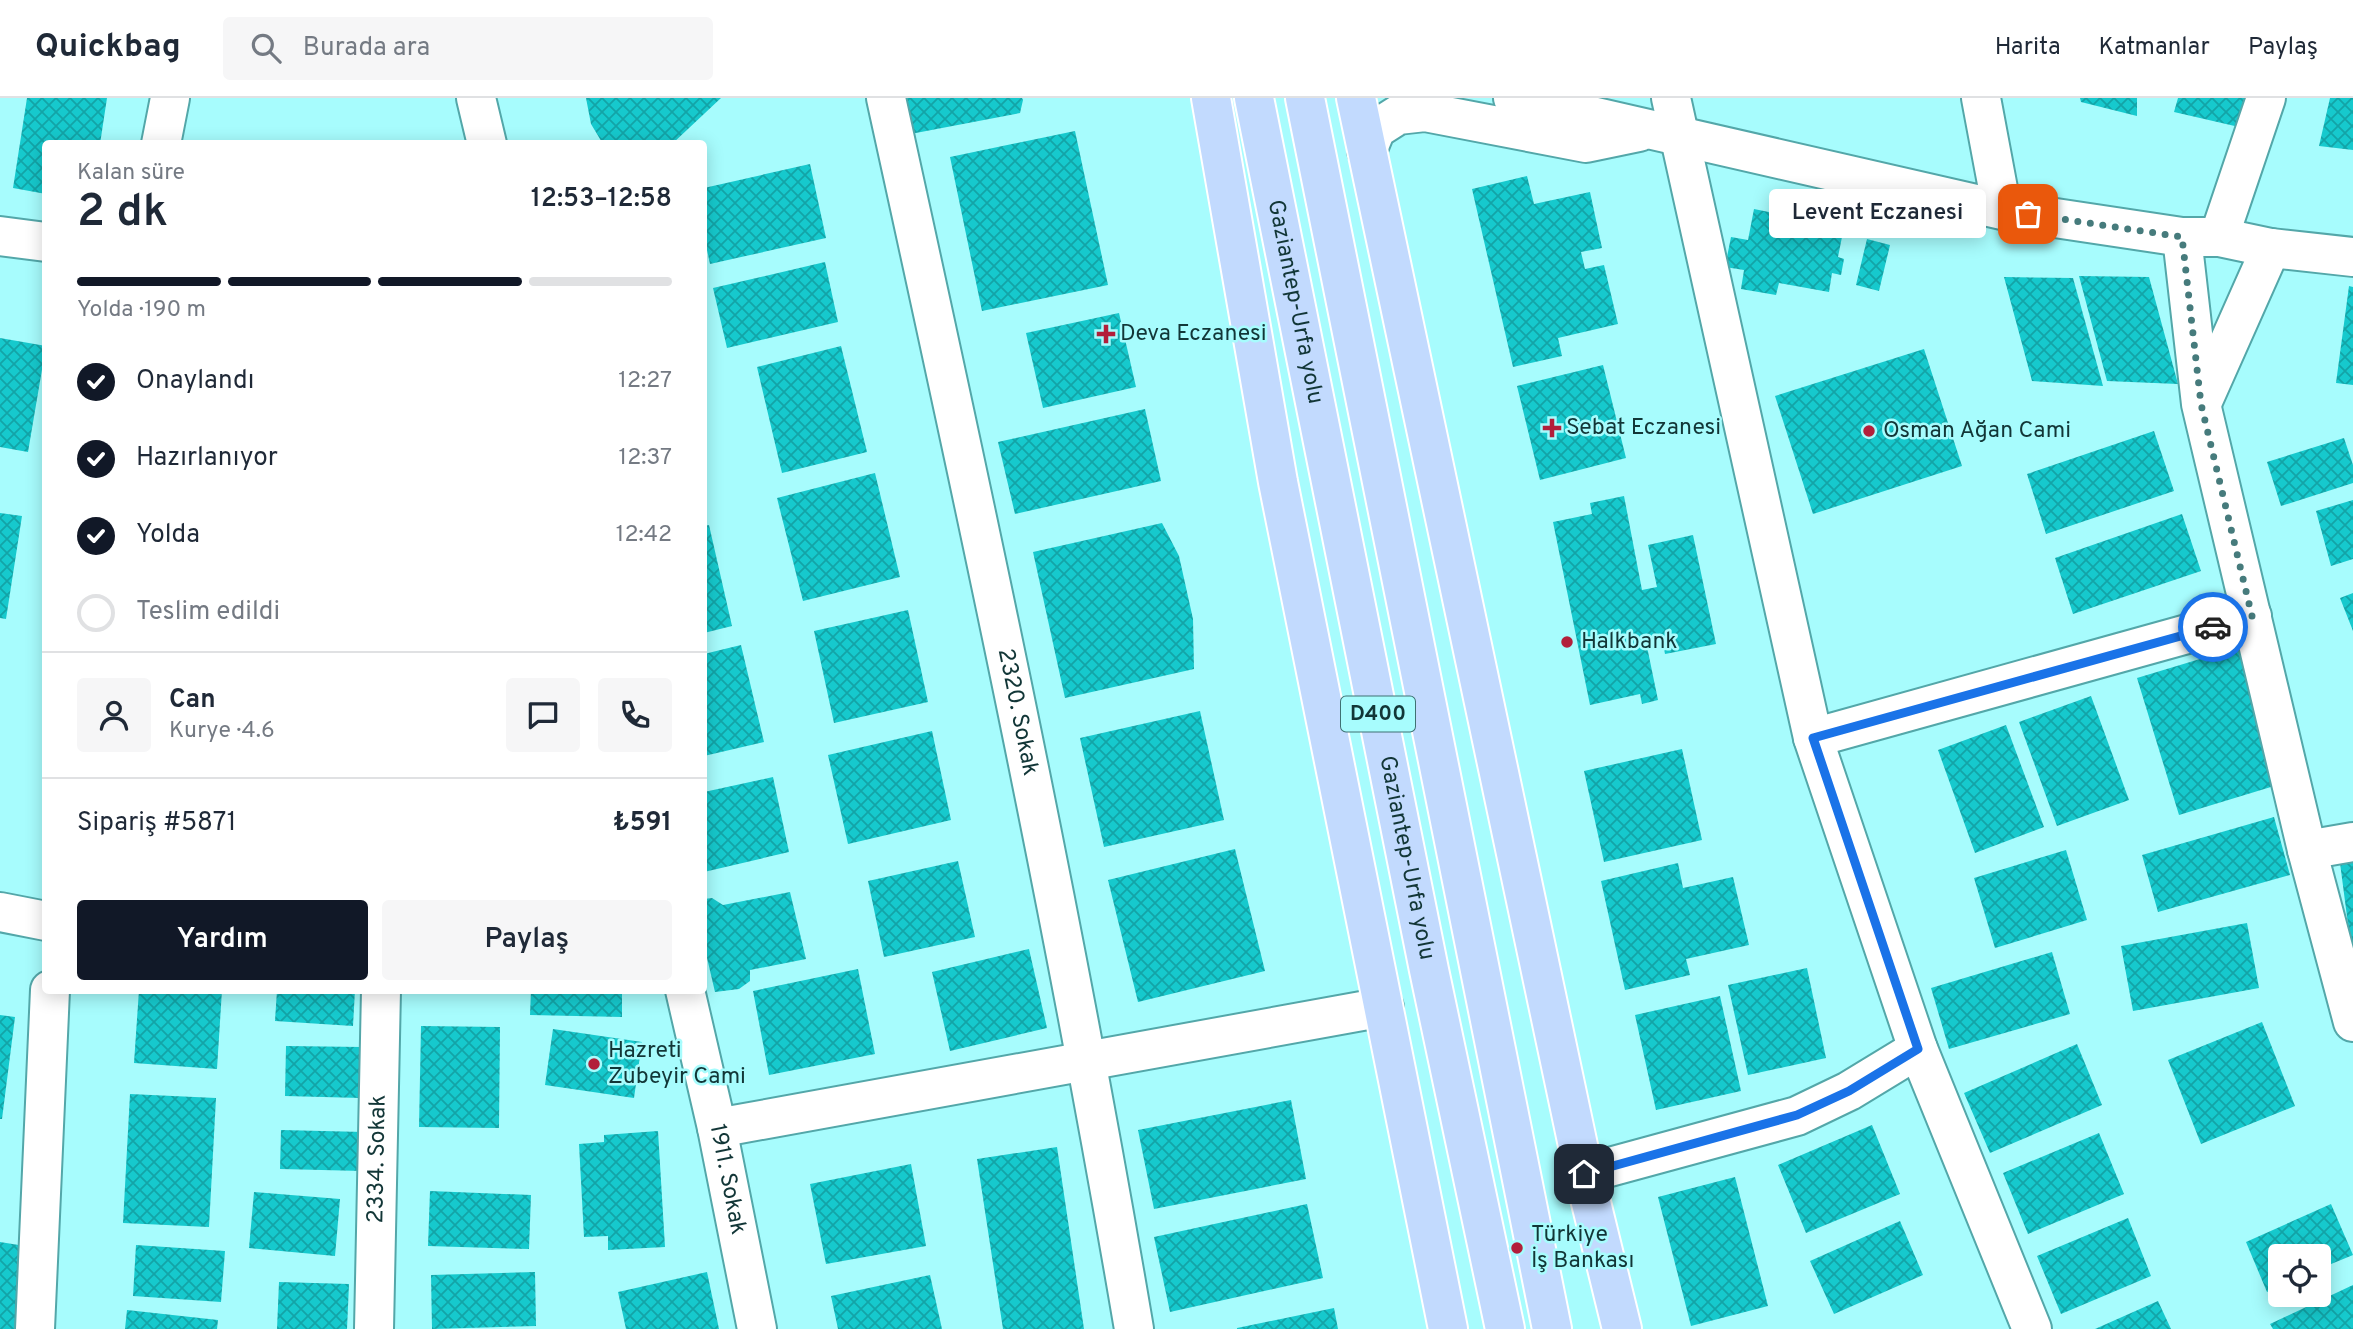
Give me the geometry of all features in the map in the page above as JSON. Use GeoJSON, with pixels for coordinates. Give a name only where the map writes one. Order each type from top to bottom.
{"type":"FeatureCollection","features":[{"type":"Feature","properties":{"kind":"highway","name":"Gaziantep-Urfa yolu"},"geometry":{"type":"LineString","coordinates":[[1254,98],[1429,970],[1505,1329]]}},
{"type":"Feature","properties":{"kind":"highway","name":"D400"},"geometry":{"type":"LineString","coordinates":[[1305,98],[1552,1329]]}},
{"type":"Feature","properties":{"kind":"highway"},"geometry":{"type":"LineString","coordinates":[[1356,98],[1584,1174],[1622,1329]]}},
{"type":"Feature","properties":{"kind":"highway"},"geometry":{"type":"LineString","coordinates":[[1209,101],[1278,482],[1448,1329]]}},
{"type":"Feature","properties":{"kind":"street"},"geometry":{"type":"LineString","coordinates":[[162,140],[170,98]]}},
{"type":"Feature","properties":{"kind":"street"},"geometry":{"type":"LineString","coordinates":[[476,98],[486,140]]}},
{"type":"Feature","properties":{"kind":"street","name":"2320. Sokak"},"geometry":{"type":"LineString","coordinates":[[886,98],[951,391],[1088,1060],[1133,1329]]}},
{"type":"Feature","properties":{"kind":"street"},"geometry":{"type":"LineString","coordinates":[[1513,98],[1667,121],[2002,210],[2353,257]]}},
{"type":"Feature","properties":{"kind":"street"},"geometry":{"type":"LineString","coordinates":[[1629,98],[1667,121],[1813,738],[1918,1049],[2032,1329]]}},
{"type":"Feature","properties":{"kind":"street"},"geometry":{"type":"LineString","coordinates":[[1981,98],[2002,210]]}},
{"type":"Feature","properties":{"kind":"street"},"geometry":{"type":"LineString","coordinates":[[2266,98],[2200,237],[2201,404],[2306,850],[2348,982],[2353,1022]]}},
{"type":"Feature","properties":{"kind":"street"},"geometry":{"type":"LineString","coordinates":[[1367,151],[1376,129],[1398,115],[1425,112],[1586,143],[1667,121]]}},
{"type":"Feature","properties":{"kind":"street"},"geometry":{"type":"LineString","coordinates":[[0,236],[42,241]]}},
{"type":"Feature","properties":{"kind":"street"},"geometry":{"type":"LineString","coordinates":[[2201,404],[2271,248]]}},
{"type":"Feature","properties":{"kind":"street"},"geometry":{"type":"LineString","coordinates":[[1813,738],[2252,616]]}},
{"type":"Feature","properties":{"kind":"street"},"geometry":{"type":"LineString","coordinates":[[2306,850],[2353,842]]}},
{"type":"Feature","properties":{"kind":"street"},"geometry":{"type":"LineString","coordinates":[[0,912],[42,920]]}},
{"type":"Feature","properties":{"kind":"street"},"geometry":{"type":"LineString","coordinates":[[35,1329],[50,994]]}},
{"type":"Feature","properties":{"kind":"street","name":"2334. Sokak"},"geometry":{"type":"LineString","coordinates":[[374,1329],[381,994]]}},
{"type":"Feature","properties":{"kind":"street","name":"1911. Sokak"},"geometry":{"type":"LineString","coordinates":[[686,994],[717,1128],[757,1329]]}},
{"type":"Feature","properties":{"kind":"street"},"geometry":{"type":"LineString","coordinates":[[717,1128],[1384,1007]]}},
{"type":"Feature","properties":{"kind":"street"},"geometry":{"type":"LineString","coordinates":[[1584,1174],[1797,1115],[1849,1091],[1918,1049]]}},
{"type":"Feature","properties":{"kind":"building"},"geometry":{"type":"Polygon","coordinates":[[[27,98],[107,98],[101,140],[42,140],[42,193],[13,188],[27,98]]]}},
{"type":"Feature","properties":{"kind":"building"},"geometry":{"type":"Polygon","coordinates":[[[586,98],[721,98],[676,140],[601,140],[591,124],[586,98]]]}},
{"type":"Feature","properties":{"kind":"building"},"geometry":{"type":"Polygon","coordinates":[[[892,98],[1023,100],[1020,113],[900,136],[892,98]]]}},
{"type":"Feature","properties":{"kind":"building"},"geometry":{"type":"Polygon","coordinates":[[[2080,98],[2137,98],[2137,116],[2081,102],[2080,98]]]}},
{"type":"Feature","properties":{"kind":"building"},"geometry":{"type":"Polygon","coordinates":[[[2178,98],[2260,98],[2252,130],[2174,112],[2178,98]]]}},
{"type":"Feature","properties":{"kind":"building"},"geometry":{"type":"Polygon","coordinates":[[[2330,98],[2353,98],[2353,150],[2319,146],[2330,98]]]}},
{"type":"Feature","properties":{"kind":"building"},"geometry":{"type":"Polygon","coordinates":[[[1075,131],[1108,285],[982,311],[950,157],[1075,131]]]}},
{"type":"Feature","properties":{"kind":"building"},"geometry":{"type":"Polygon","coordinates":[[[810,164],[826,238],[710,264],[707,250],[707,187],[810,164]]]}},
{"type":"Feature","properties":{"kind":"building"},"geometry":{"type":"Polygon","coordinates":[[[1527,176],[1534,204],[1590,192],[1602,248],[1581,252],[1585,269],[1604,265],[1618,324],[1558,338],[1562,356],[1513,367],[1472,189],[1527,176]]]}},
{"type":"Feature","properties":{"kind":"building"},"geometry":{"type":"Polygon","coordinates":[[[1754,209],[1844,227],[1838,257],[1844,259],[1841,275],[1832,273],[1829,292],[1779,283],[1776,295],[1741,289],[1744,270],[1725,267],[1731,237],[1748,240],[1754,209]]]}},
{"type":"Feature","properties":{"kind":"building"},"geometry":{"type":"Polygon","coordinates":[[[1867,239],[1890,245],[1879,291],[1856,285],[1867,239]]]}},
{"type":"Feature","properties":{"kind":"building"},"geometry":{"type":"Polygon","coordinates":[[[825,262],[838,322],[727,348],[713,288],[825,262]]]}},
{"type":"Feature","properties":{"kind":"building"},"geometry":{"type":"Polygon","coordinates":[[[2079,276],[2149,277],[2178,384],[2107,381],[2079,276]]]}},
{"type":"Feature","properties":{"kind":"building"},"geometry":{"type":"Polygon","coordinates":[[[2004,277],[2073,278],[2103,386],[2032,381],[2004,277]]]}},
{"type":"Feature","properties":{"kind":"building"},"geometry":{"type":"Polygon","coordinates":[[[2349,286],[2353,287],[2353,385],[2336,383],[2349,286]]]}},
{"type":"Feature","properties":{"kind":"building"},"geometry":{"type":"Polygon","coordinates":[[[1119,313],[1136,387],[1043,408],[1026,333],[1119,313]]]}},
{"type":"Feature","properties":{"kind":"building"},"geometry":{"type":"Polygon","coordinates":[[[0,338],[42,345],[42,370],[28,452],[0,447],[0,338]]]}},
{"type":"Feature","properties":{"kind":"building"},"geometry":{"type":"Polygon","coordinates":[[[841,346],[867,452],[782,473],[757,367],[841,346]]]}},
{"type":"Feature","properties":{"kind":"building","name":"Osman Ağan Cami"},"geometry":{"type":"Polygon","coordinates":[[[1924,349],[1962,466],[1813,514],[1775,396],[1924,349]]]}},
{"type":"Feature","properties":{"kind":"building"},"geometry":{"type":"Polygon","coordinates":[[[1603,365],[1626,458],[1540,480],[1517,386],[1603,365]]]}},
{"type":"Feature","properties":{"kind":"building"},"geometry":{"type":"Polygon","coordinates":[[[1145,409],[1161,481],[1015,514],[998,442],[1145,409]]]}},
{"type":"Feature","properties":{"kind":"building"},"geometry":{"type":"Polygon","coordinates":[[[2154,431],[2174,491],[2046,534],[2027,474],[2154,431]]]}},
{"type":"Feature","properties":{"kind":"building"},"geometry":{"type":"Polygon","coordinates":[[[2344,438],[2353,465],[2353,483],[2281,506],[2267,462],[2344,438]]]}},
{"type":"Feature","properties":{"kind":"building"},"geometry":{"type":"Polygon","coordinates":[[[875,473],[900,577],[803,601],[777,498],[875,473]]]}},
{"type":"Feature","properties":{"kind":"building"},"geometry":{"type":"Polygon","coordinates":[[[1624,496],[1642,590],[1657,587],[1648,545],[1693,535],[1716,644],[1665,654],[1661,634],[1645,637],[1658,700],[1642,704],[1640,694],[1590,705],[1553,522],[1592,514],[1590,503],[1624,496]]]}},
{"type":"Feature","properties":{"kind":"building"},"geometry":{"type":"Polygon","coordinates":[[[2353,500],[2353,559],[2331,566],[2316,511],[2353,500]]]}},
{"type":"Feature","properties":{"kind":"building"},"geometry":{"type":"Polygon","coordinates":[[[0,513],[22,516],[6,619],[0,618],[0,513]]]}},
{"type":"Feature","properties":{"kind":"building"},"geometry":{"type":"Polygon","coordinates":[[[2182,514],[2201,571],[2073,614],[2055,558],[2182,514]]]}},
{"type":"Feature","properties":{"kind":"building"},"geometry":{"type":"Polygon","coordinates":[[[1162,523],[1179,556],[1193,619],[1194,669],[1065,698],[1033,552],[1162,523]]]}},
{"type":"Feature","properties":{"kind":"building"},"geometry":{"type":"Polygon","coordinates":[[[707,525],[732,626],[707,632],[707,525]]]}},
{"type":"Feature","properties":{"kind":"building"},"geometry":{"type":"Polygon","coordinates":[[[2353,593],[2353,631],[2340,598],[2353,593]]]}},
{"type":"Feature","properties":{"kind":"building"},"geometry":{"type":"Polygon","coordinates":[[[908,610],[928,702],[834,723],[814,631],[908,610]]]}},
{"type":"Feature","properties":{"kind":"building"},"geometry":{"type":"Polygon","coordinates":[[[741,645],[764,742],[707,755],[707,653],[741,645]]]}},
{"type":"Feature","properties":{"kind":"building"},"geometry":{"type":"Polygon","coordinates":[[[2243,646],[2284,783],[2179,815],[2137,678],[2243,646]]]}},
{"type":"Feature","properties":{"kind":"building"},"geometry":{"type":"Polygon","coordinates":[[[2091,696],[2129,800],[2057,826],[2019,722],[2091,696]]]}},
{"type":"Feature","properties":{"kind":"building"},"geometry":{"type":"Polygon","coordinates":[[[1200,711],[1224,820],[1104,847],[1080,738],[1200,711]]]}},
{"type":"Feature","properties":{"kind":"building"},"geometry":{"type":"Polygon","coordinates":[[[2006,725],[2044,827],[1975,853],[1938,750],[2006,725]]]}},
{"type":"Feature","properties":{"kind":"building"},"geometry":{"type":"Polygon","coordinates":[[[932,731],[951,820],[848,844],[828,755],[932,731]]]}},
{"type":"Feature","properties":{"kind":"building"},"geometry":{"type":"Polygon","coordinates":[[[1682,749],[1702,840],[1604,862],[1584,771],[1682,749]]]}},
{"type":"Feature","properties":{"kind":"building"},"geometry":{"type":"Polygon","coordinates":[[[773,777],[789,852],[707,871],[707,791],[773,777]]]}},
{"type":"Feature","properties":{"kind":"building"},"geometry":{"type":"Polygon","coordinates":[[[2274,817],[2290,875],[2158,912],[2142,855],[2274,817]]]}},
{"type":"Feature","properties":{"kind":"building"},"geometry":{"type":"Polygon","coordinates":[[[1235,849],[1265,971],[1138,1002],[1108,880],[1235,849]]]}},
{"type":"Feature","properties":{"kind":"building"},"geometry":{"type":"Polygon","coordinates":[[[2066,850],[2087,920],[1995,948],[1974,878],[2066,850]]]}},
{"type":"Feature","properties":{"kind":"building"},"geometry":{"type":"Polygon","coordinates":[[[958,861],[975,937],[884,957],[868,881],[958,861]]]}},
{"type":"Feature","properties":{"kind":"building"},"geometry":{"type":"Polygon","coordinates":[[[2353,861],[2353,946],[2351,947],[2340,863],[2353,861]]]}},
{"type":"Feature","properties":{"kind":"building"},"geometry":{"type":"Polygon","coordinates":[[[1678,863],[1683,888],[1733,877],[1749,945],[1686,959],[1690,975],[1625,990],[1601,881],[1678,863]]]}},
{"type":"Feature","properties":{"kind":"building"},"geometry":{"type":"Polygon","coordinates":[[[790,892],[806,959],[750,970],[750,981],[739,989],[715,992],[707,958],[707,899],[712,898],[723,905],[790,892]]]}},
{"type":"Feature","properties":{"kind":"building"},"geometry":{"type":"Polygon","coordinates":[[[2247,923],[2259,988],[2133,1011],[2121,946],[2247,923]]]}},
{"type":"Feature","properties":{"kind":"building"},"geometry":{"type":"Polygon","coordinates":[[[1029,949],[1047,1028],[950,1051],[932,972],[1029,949]]]}},
{"type":"Feature","properties":{"kind":"building"},"geometry":{"type":"Polygon","coordinates":[[[2052,952],[2070,1014],[1949,1049],[1931,988],[2052,952]]]}},
{"type":"Feature","properties":{"kind":"building"},"geometry":{"type":"Polygon","coordinates":[[[1807,968],[1826,1058],[1748,1075],[1728,985],[1807,968]]]}},
{"type":"Feature","properties":{"kind":"building"},"geometry":{"type":"Polygon","coordinates":[[[858,969],[875,1054],[769,1075],[753,991],[858,969]]]}},
{"type":"Feature","properties":{"kind":"building"},"geometry":{"type":"Polygon","coordinates":[[[139,994],[222,994],[217,1069],[134,1063],[139,994]]]}},
{"type":"Feature","properties":{"kind":"building"},"geometry":{"type":"Polygon","coordinates":[[[277,994],[355,994],[353,1026],[275,1021],[277,994]]]}},
{"type":"Feature","properties":{"kind":"building"},"geometry":{"type":"Polygon","coordinates":[[[531,994],[622,994],[622,1017],[530,1015],[531,994]]]}},
{"type":"Feature","properties":{"kind":"building"},"geometry":{"type":"Polygon","coordinates":[[[1720,996],[1741,1091],[1656,1110],[1635,1015],[1720,996]]]}},
{"type":"Feature","properties":{"kind":"building"},"geometry":{"type":"Polygon","coordinates":[[[0,1015],[15,1017],[2,1119],[0,1119],[0,1015]]]}},
{"type":"Feature","properties":{"kind":"building"},"geometry":{"type":"Polygon","coordinates":[[[2262,1022],[2295,1106],[2201,1144],[2168,1060],[2262,1022]]]}},
{"type":"Feature","properties":{"kind":"building"},"geometry":{"type":"Polygon","coordinates":[[[421,1026],[500,1027],[499,1128],[419,1127],[421,1026]]]}},
{"type":"Feature","properties":{"kind":"building","name":"Hazreti Zubeyir Cami"},"geometry":{"type":"Polygon","coordinates":[[[553,1029],[642,1042],[634,1098],[545,1085],[553,1029]]]}},
{"type":"Feature","properties":{"kind":"building"},"geometry":{"type":"Polygon","coordinates":[[[2077,1044],[2102,1105],[1990,1153],[1964,1093],[2077,1044]]]}},
{"type":"Feature","properties":{"kind":"building"},"geometry":{"type":"Polygon","coordinates":[[[286,1046],[362,1047],[361,1098],[285,1096],[286,1046]]]}},
{"type":"Feature","properties":{"kind":"building"},"geometry":{"type":"Polygon","coordinates":[[[130,1094],[216,1098],[209,1227],[123,1223],[130,1094]]]}},
{"type":"Feature","properties":{"kind":"building"},"geometry":{"type":"Polygon","coordinates":[[[1291,1100],[1306,1179],[1154,1209],[1138,1130],[1291,1100]]]}},
{"type":"Feature","properties":{"kind":"building"},"geometry":{"type":"Polygon","coordinates":[[[1872,1125],[1900,1194],[1806,1233],[1778,1165],[1872,1125]]]}},
{"type":"Feature","properties":{"kind":"building"},"geometry":{"type":"Polygon","coordinates":[[[281,1130],[364,1132],[363,1171],[280,1169],[281,1130]]]}},
{"type":"Feature","properties":{"kind":"building"},"geometry":{"type":"Polygon","coordinates":[[[658,1131],[665,1247],[608,1250],[608,1236],[584,1237],[579,1144],[604,1142],[604,1135],[658,1131]]]}},
{"type":"Feature","properties":{"kind":"building"},"geometry":{"type":"Polygon","coordinates":[[[2099,1133],[2124,1194],[2028,1234],[2003,1173],[2099,1133]]]}},
{"type":"Feature","properties":{"kind":"building"},"geometry":{"type":"Polygon","coordinates":[[[1057,1147],[1084,1329],[1003,1329],[977,1159],[1057,1147]]]}},
{"type":"Feature","properties":{"kind":"building"},"geometry":{"type":"Polygon","coordinates":[[[911,1164],[926,1246],[826,1264],[810,1184],[911,1164]]]}},
{"type":"Feature","properties":{"kind":"building"},"geometry":{"type":"Polygon","coordinates":[[[1735,1177],[1768,1306],[1691,1326],[1658,1197],[1735,1177]]]}},
{"type":"Feature","properties":{"kind":"building"},"geometry":{"type":"Polygon","coordinates":[[[430,1191],[531,1195],[529,1249],[428,1246],[430,1191]]]}},
{"type":"Feature","properties":{"kind":"building"},"geometry":{"type":"Polygon","coordinates":[[[254,1192],[340,1199],[335,1256],[249,1248],[254,1192]]]}},
{"type":"Feature","properties":{"kind":"building"},"geometry":{"type":"Polygon","coordinates":[[[1307,1204],[1323,1278],[1170,1312],[1154,1237],[1307,1204]]]}},
{"type":"Feature","properties":{"kind":"building"},"geometry":{"type":"Polygon","coordinates":[[[2331,1204],[2353,1255],[2331,1264],[2331,1244],[2268,1244],[2267,1292],[2246,1242],[2331,1204]]]}},
{"type":"Feature","properties":{"kind":"building"},"geometry":{"type":"Polygon","coordinates":[[[2128,1218],[2151,1276],[2061,1314],[2037,1256],[2128,1218]]]}},
{"type":"Feature","properties":{"kind":"building"},"geometry":{"type":"Polygon","coordinates":[[[1900,1221],[1923,1275],[1834,1314],[1810,1261],[1900,1221]]]}},
{"type":"Feature","properties":{"kind":"building"},"geometry":{"type":"Polygon","coordinates":[[[0,1242],[31,1247],[19,1329],[0,1329],[0,1242]]]}},
{"type":"Feature","properties":{"kind":"building"},"geometry":{"type":"Polygon","coordinates":[[[136,1245],[225,1251],[221,1302],[133,1296],[136,1245]]]}},
{"type":"Feature","properties":{"kind":"building"},"geometry":{"type":"Polygon","coordinates":[[[535,1272],[536,1326],[432,1329],[431,1275],[535,1272]]]}},
{"type":"Feature","properties":{"kind":"building"},"geometry":{"type":"Polygon","coordinates":[[[707,1272],[719,1329],[626,1329],[618,1292],[707,1272]]]}},
{"type":"Feature","properties":{"kind":"building"},"geometry":{"type":"Polygon","coordinates":[[[930,1275],[942,1329],[838,1329],[831,1296],[930,1275]]]}},
{"type":"Feature","properties":{"kind":"building"},"geometry":{"type":"Polygon","coordinates":[[[279,1282],[349,1284],[347,1329],[277,1329],[279,1282]]]}},
{"type":"Feature","properties":{"kind":"building"},"geometry":{"type":"Polygon","coordinates":[[[2353,1285],[2353,1329],[2273,1329],[2270,1324],[2306,1307],[2331,1307],[2331,1295],[2353,1285]]]}},
{"type":"Feature","properties":{"kind":"building"},"geometry":{"type":"Polygon","coordinates":[[[2158,1301],[2171,1329],[2095,1329],[2158,1301]]]}},
{"type":"Feature","properties":{"kind":"building"},"geometry":{"type":"Polygon","coordinates":[[[1334,1308],[1338,1329],[1237,1329],[1237,1328],[1334,1308]]]}},
{"type":"Feature","properties":{"kind":"building"},"geometry":{"type":"Polygon","coordinates":[[[127,1310],[218,1320],[217,1329],[125,1329],[127,1310]]]}},
{"type":"Feature","properties":{"kind":"way so far"},"geometry":{"type":"LineString","coordinates":[[2028,214],[2182,237],[2201,404],[2252,616],[2213,627]]}},
{"type":"Feature","properties":{"kind":"place","name":"Levent Eczanesi"},"geometry":{"type":"Point","coordinates":[2028,214]}},
{"type":"Feature","properties":{"kind":"place","name":"Deva Eczanesi"},"geometry":{"type":"Point","coordinates":[1106,334]}},
{"type":"Feature","properties":{"kind":"place","name":"Sebat Eczanesi"},"geometry":{"type":"Point","coordinates":[1552,428]}},
{"type":"Feature","properties":{"kind":"place","name":"Osman Ağan Cami"},"geometry":{"type":"Point","coordinates":[1869,431]}},
{"type":"Feature","properties":{"kind":"place","name":"Halkbank"},"geometry":{"type":"Point","coordinates":[1567,642]}},
{"type":"Feature","properties":{"kind":"place","name":"Hazreti Zubeyir Cami"},"geometry":{"type":"Point","coordinates":[594,1064]}},
{"type":"Feature","properties":{"kind":"place","name":"Türkiye İş Bankası"},"geometry":{"type":"Point","coordinates":[1517,1248]}},
{"type":"Feature","properties":{"kind":"route"},"geometry":{"type":"LineString","coordinates":[[1584,1174],[1797,1115],[1849,1091],[1918,1049],[1813,738],[2213,627]]}}]}
